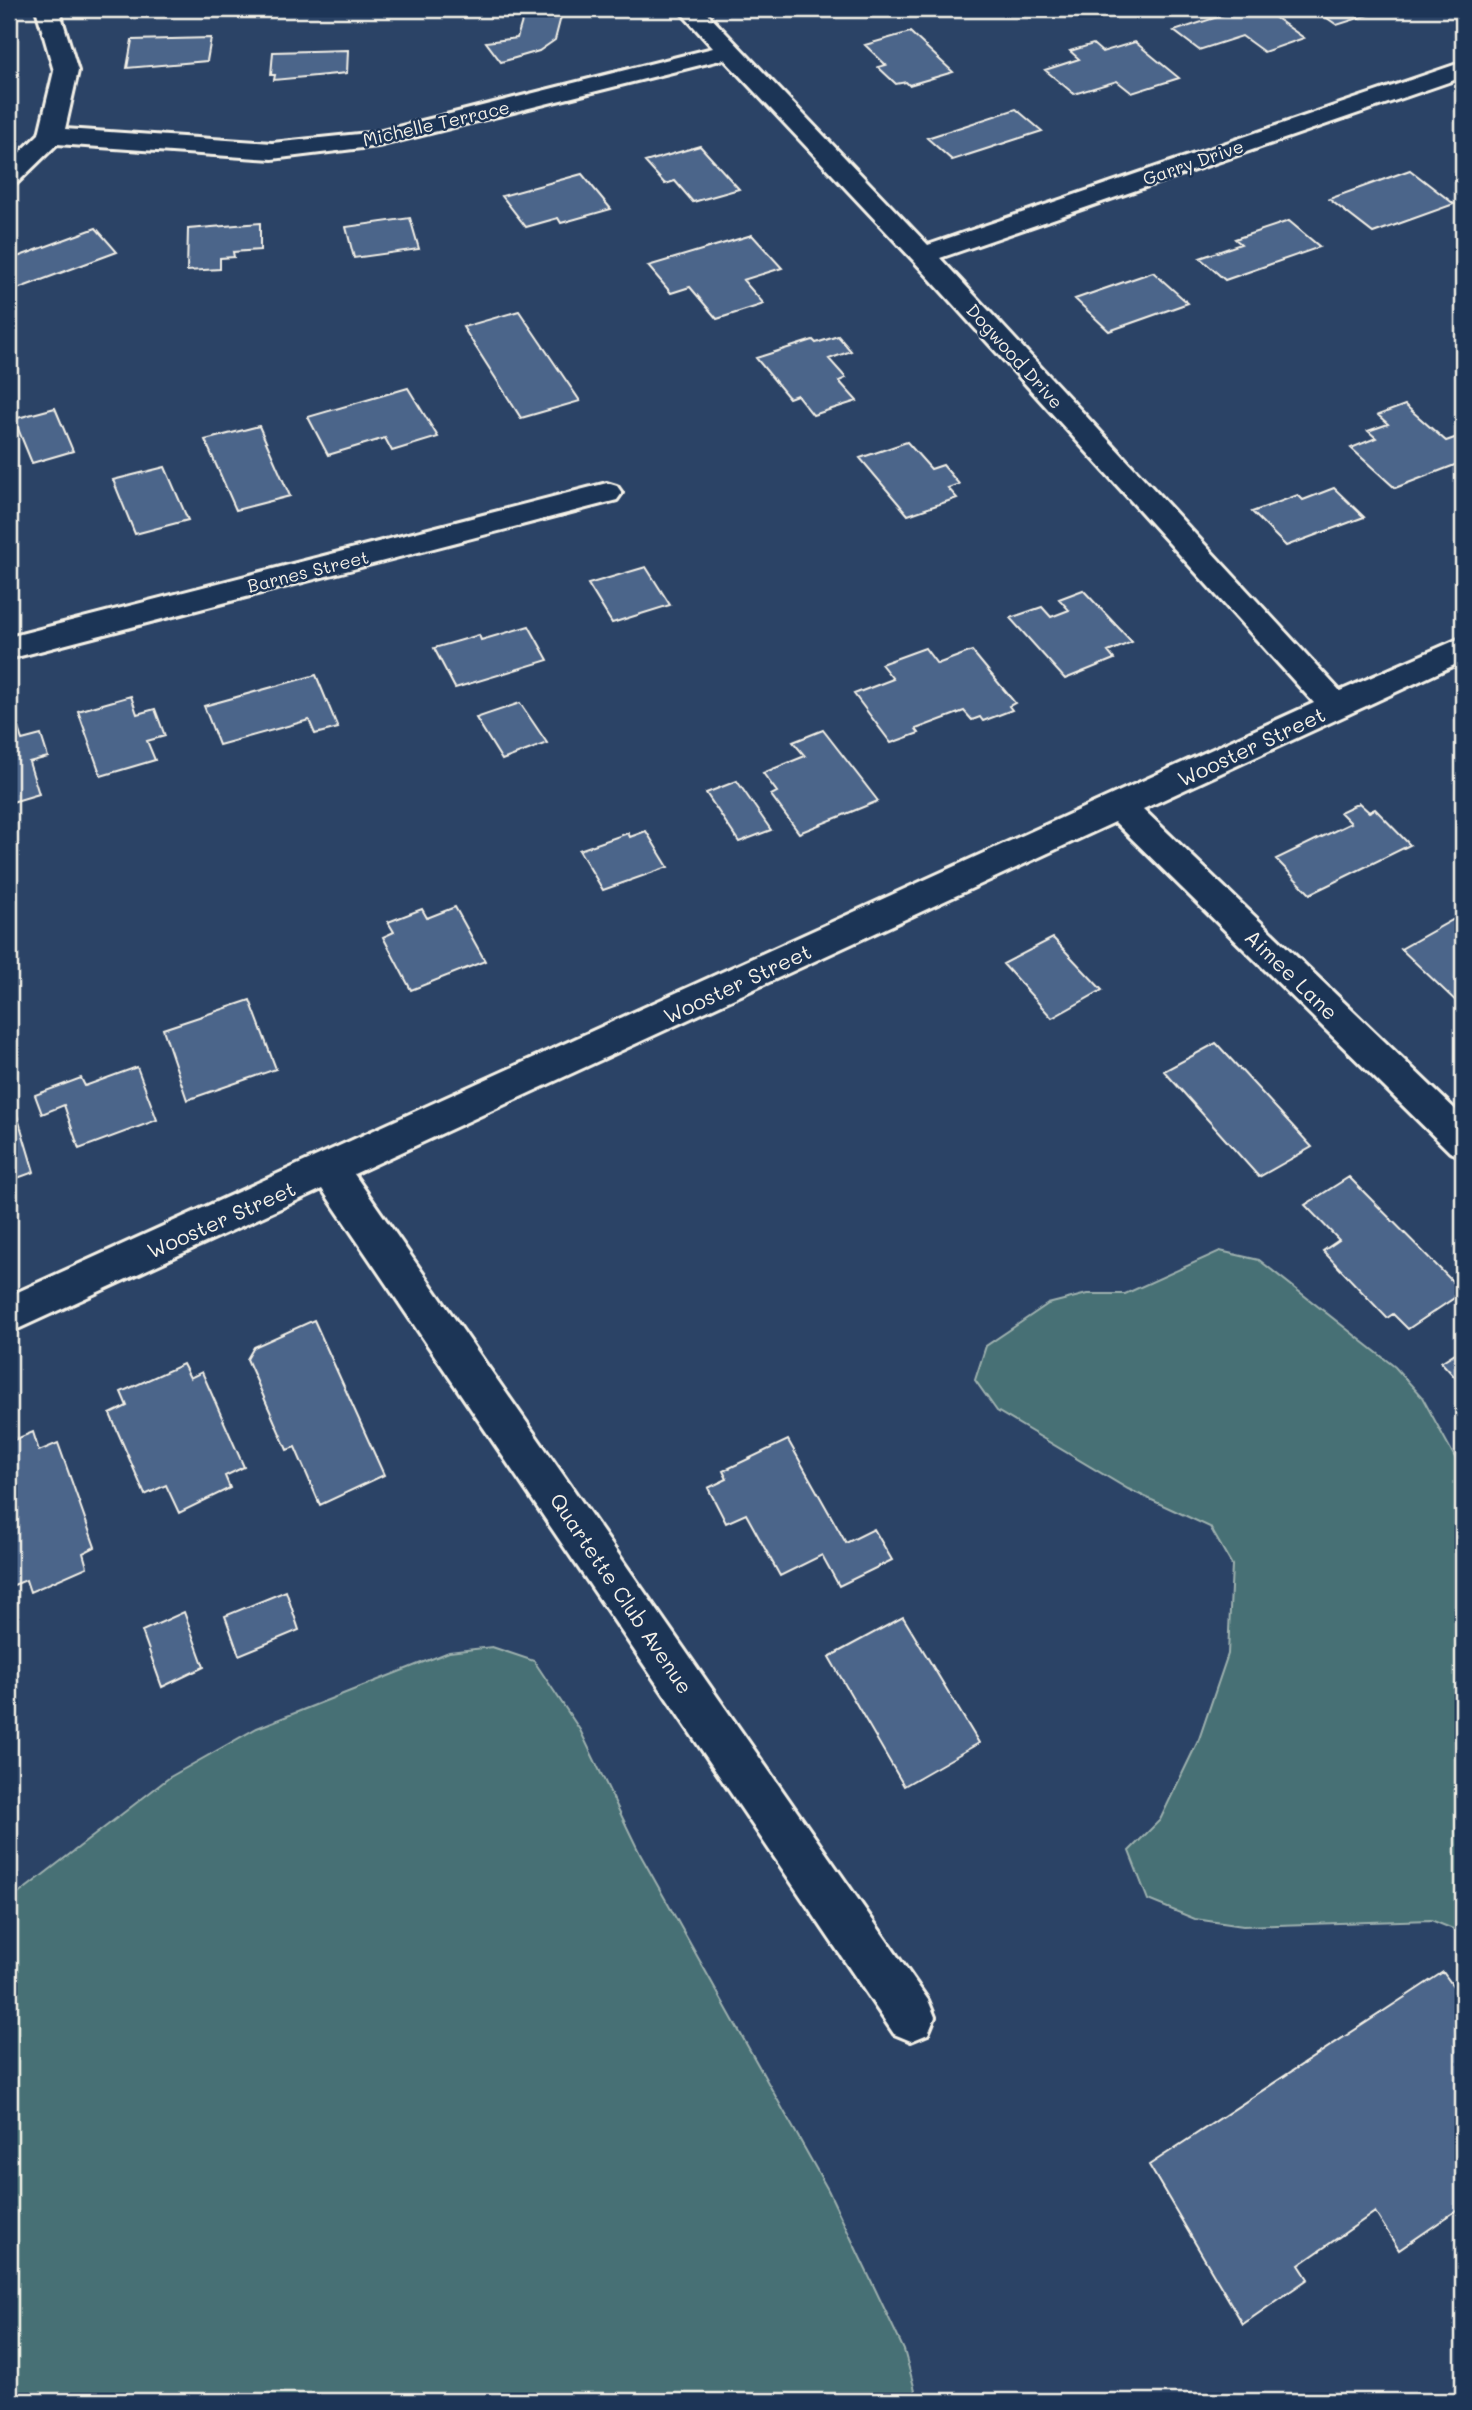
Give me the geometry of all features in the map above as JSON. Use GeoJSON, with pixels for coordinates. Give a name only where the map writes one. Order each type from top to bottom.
{"type":"FeatureCollection","features":[{"type":"Feature","properties":{"kind":"street"},"geometry":{"type":"LineString","coordinates":[[9,177],[51,136],[66,71],[47,9]]}},
{"type":"Feature","properties":{"kind":"street","name":"Dogwood Drive"},"geometry":{"type":"LineString","coordinates":[[691,9],[923,255],[1335,706]]}},
{"type":"Feature","properties":{"kind":"street","name":"Michelle Terrace"},"geometry":{"type":"LineString","coordinates":[[51,136],[272,151],[378,139],[732,51]]}},
{"type":"Feature","properties":{"kind":"street","name":"Garry Drive"},"geometry":{"type":"LineString","coordinates":[[923,255],[1463,69]]}},
{"type":"Feature","properties":{"kind":"street","name":"Barnes Street"},"geometry":{"type":"LineString","coordinates":[[9,648],[607,494]]}},
{"type":"Feature","properties":{"kind":"street","name":"Wooster Street"},"geometry":{"type":"LineString","coordinates":[[9,1315],[1463,648]]}},
{"type":"Feature","properties":{"kind":"street","name":"Aimee Lane"},"geometry":{"type":"LineString","coordinates":[[1120,807],[1463,1141]]}},
{"type":"Feature","properties":{"kind":"street","name":"Quartette Club Avenue"},"geometry":{"type":"LineString","coordinates":[[330,1170],[911,2017]]}},
{"type":"Feature","properties":{"kind":"green space"},"geometry":{"type":"Polygon","coordinates":[[[1220,1251],[1259,1260],[1395,1367],[1422,1397],[1463,1472],[1463,1933],[1431,1920],[1243,1926],[1195,1919],[1148,1900],[1129,1851],[1160,1820],[1199,1739],[1228,1654],[1232,1565],[1210,1527],[1128,1489],[997,1411],[975,1380],[986,1346],[1048,1304],[1087,1294],[1125,1294],[1220,1251]]]}},
{"type":"Feature","properties":{"kind":"green space"},"geometry":{"type":"Polygon","coordinates":[[[492,1647],[534,1661],[580,1730],[640,1854],[828,2190],[904,2350],[918,2401],[9,2401],[9,1901],[170,1777],[257,1728],[449,1652],[492,1647]]]}},
{"type":"Feature","properties":{"kind":"building"},"geometry":{"type":"Polygon","coordinates":[[[563,9],[555,40],[539,51],[501,62],[486,42],[517,38],[525,11],[563,9]]]}},
{"type":"Feature","properties":{"kind":"building"},"geometry":{"type":"Polygon","coordinates":[[[1242,9],[1263,9],[1304,38],[1264,52],[1242,36],[1199,50],[1174,31],[1242,9]]]}},
{"type":"Feature","properties":{"kind":"building"},"geometry":{"type":"Polygon","coordinates":[[[1314,9],[1387,9],[1337,25],[1314,9]]]}},
{"type":"Feature","properties":{"kind":"building"},"geometry":{"type":"Polygon","coordinates":[[[910,32],[953,72],[909,85],[906,82],[896,84],[878,67],[886,65],[865,45],[910,32]]]}},
{"type":"Feature","properties":{"kind":"building"},"geometry":{"type":"Polygon","coordinates":[[[211,38],[207,61],[127,68],[132,40],[211,38]]]}},
{"type":"Feature","properties":{"kind":"building"},"geometry":{"type":"Polygon","coordinates":[[[1135,42],[1179,78],[1132,93],[1117,81],[1074,94],[1045,70],[1079,59],[1070,51],[1093,44],[1102,52],[1135,42]]]}},
{"type":"Feature","properties":{"kind":"building"},"geometry":{"type":"Polygon","coordinates":[[[348,50],[347,73],[274,80],[275,75],[271,75],[273,52],[348,50]]]}},
{"type":"Feature","properties":{"kind":"building"},"geometry":{"type":"Polygon","coordinates":[[[1016,109],[1042,131],[952,160],[927,138],[1016,109]]]}},
{"type":"Feature","properties":{"kind":"building"},"geometry":{"type":"Polygon","coordinates":[[[700,146],[739,189],[693,202],[675,181],[665,184],[645,162],[700,146]]]}},
{"type":"Feature","properties":{"kind":"building"},"geometry":{"type":"Polygon","coordinates":[[[1410,170],[1454,204],[1373,233],[1329,199],[1410,170]]]}},
{"type":"Feature","properties":{"kind":"building"},"geometry":{"type":"Polygon","coordinates":[[[582,174],[611,209],[561,223],[558,218],[526,227],[502,196],[582,174]]]}},
{"type":"Feature","properties":{"kind":"building"},"geometry":{"type":"Polygon","coordinates":[[[410,218],[419,249],[354,258],[346,227],[410,218]]]}},
{"type":"Feature","properties":{"kind":"building"},"geometry":{"type":"Polygon","coordinates":[[[1289,221],[1320,247],[1225,280],[1200,258],[1241,244],[1235,239],[1289,221]]]}},
{"type":"Feature","properties":{"kind":"building"},"geometry":{"type":"Polygon","coordinates":[[[260,223],[260,250],[233,252],[234,257],[220,258],[220,269],[187,271],[188,229],[260,223]]]}},
{"type":"Feature","properties":{"kind":"building"},"geometry":{"type":"Polygon","coordinates":[[[96,228],[117,252],[9,292],[9,260],[96,228]]]}},
{"type":"Feature","properties":{"kind":"building"},"geometry":{"type":"Polygon","coordinates":[[[752,235],[782,268],[743,280],[764,304],[717,319],[690,287],[671,293],[648,266],[752,235]]]}},
{"type":"Feature","properties":{"kind":"building"},"geometry":{"type":"Polygon","coordinates":[[[1153,272],[1188,303],[1109,331],[1075,299],[1153,272]]]}},
{"type":"Feature","properties":{"kind":"building"},"geometry":{"type":"Polygon","coordinates":[[[519,311],[580,401],[521,418],[463,327],[519,311]]]}},
{"type":"Feature","properties":{"kind":"building"},"geometry":{"type":"Polygon","coordinates":[[[838,336],[851,351],[829,359],[846,378],[839,381],[857,401],[813,415],[797,395],[789,398],[756,358],[813,340],[816,343],[838,336]]]}},
{"type":"Feature","properties":{"kind":"building"},"geometry":{"type":"Polygon","coordinates":[[[408,388],[438,437],[392,451],[385,438],[328,455],[308,417],[408,388]]]}},
{"type":"Feature","properties":{"kind":"building"},"geometry":{"type":"Polygon","coordinates":[[[1405,405],[1446,441],[1463,435],[1463,466],[1460,463],[1395,488],[1351,448],[1376,438],[1368,431],[1388,424],[1378,415],[1405,405]]]}},
{"type":"Feature","properties":{"kind":"building"},"geometry":{"type":"Polygon","coordinates":[[[55,408],[73,451],[32,463],[14,419],[55,408]]]}},
{"type":"Feature","properties":{"kind":"building"},"geometry":{"type":"Polygon","coordinates":[[[259,426],[290,496],[236,510],[205,440],[259,426]]]}},
{"type":"Feature","properties":{"kind":"building"},"geometry":{"type":"Polygon","coordinates":[[[907,442],[931,469],[943,465],[959,484],[948,488],[957,498],[908,515],[860,458],[907,442]]]}},
{"type":"Feature","properties":{"kind":"building"},"geometry":{"type":"Polygon","coordinates":[[[165,467],[188,520],[135,534],[113,480],[165,467]]]}},
{"type":"Feature","properties":{"kind":"building"},"geometry":{"type":"Polygon","coordinates":[[[1334,488],[1364,517],[1286,546],[1252,512],[1298,495],[1303,500],[1334,488]]]}},
{"type":"Feature","properties":{"kind":"building"},"geometry":{"type":"Polygon","coordinates":[[[646,567],[670,605],[612,623],[588,584],[646,567]]]}},
{"type":"Feature","properties":{"kind":"building"},"geometry":{"type":"Polygon","coordinates":[[[1083,590],[1132,642],[1108,652],[1114,659],[1065,679],[1010,618],[1042,607],[1051,617],[1069,610],[1059,599],[1083,590]]]}},
{"type":"Feature","properties":{"kind":"building"},"geometry":{"type":"Polygon","coordinates":[[[529,626],[548,660],[455,688],[434,648],[479,635],[481,640],[529,626]]]}},
{"type":"Feature","properties":{"kind":"building"},"geometry":{"type":"Polygon","coordinates":[[[925,648],[937,664],[972,651],[1015,703],[1009,706],[1012,710],[983,721],[980,717],[972,720],[964,711],[916,729],[919,733],[891,743],[854,694],[893,679],[881,664],[925,648]]]}},
{"type":"Feature","properties":{"kind":"building"},"geometry":{"type":"Polygon","coordinates":[[[316,675],[338,728],[315,734],[309,720],[219,745],[204,706],[316,675]]]}},
{"type":"Feature","properties":{"kind":"building"},"geometry":{"type":"Polygon","coordinates":[[[131,696],[137,714],[155,709],[165,736],[147,741],[155,760],[101,776],[78,711],[131,696]]]}},
{"type":"Feature","properties":{"kind":"building"},"geometry":{"type":"Polygon","coordinates":[[[520,703],[547,743],[502,760],[476,718],[520,703]]]}},
{"type":"Feature","properties":{"kind":"building"},"geometry":{"type":"Polygon","coordinates":[[[18,728],[22,740],[41,735],[48,757],[29,762],[39,794],[9,803],[9,731],[18,728]]]}},
{"type":"Feature","properties":{"kind":"building"},"geometry":{"type":"Polygon","coordinates":[[[823,730],[878,801],[799,833],[771,795],[777,792],[763,773],[805,756],[793,742],[823,730]]]}},
{"type":"Feature","properties":{"kind":"building"},"geometry":{"type":"Polygon","coordinates":[[[737,781],[771,830],[739,842],[706,793],[737,781]]]}},
{"type":"Feature","properties":{"kind":"building"},"geometry":{"type":"Polygon","coordinates":[[[1359,803],[1369,812],[1375,809],[1410,845],[1310,894],[1276,859],[1351,823],[1340,812],[1359,803]]]}},
{"type":"Feature","properties":{"kind":"building"},"geometry":{"type":"Polygon","coordinates":[[[646,831],[668,867],[603,890],[579,850],[628,833],[630,837],[646,831]]]}},
{"type":"Feature","properties":{"kind":"building"},"geometry":{"type":"Polygon","coordinates":[[[455,907],[485,961],[411,990],[383,937],[394,932],[388,922],[422,909],[427,918],[455,907]]]}},
{"type":"Feature","properties":{"kind":"building"},"geometry":{"type":"Polygon","coordinates":[[[1456,918],[1463,924],[1463,1008],[1401,949],[1456,918]]]}},
{"type":"Feature","properties":{"kind":"building"},"geometry":{"type":"Polygon","coordinates":[[[1053,938],[1102,990],[1052,1018],[1003,964],[1053,938]]]}},
{"type":"Feature","properties":{"kind":"building"},"geometry":{"type":"Polygon","coordinates":[[[250,1000],[276,1069],[187,1100],[163,1029],[250,1000]]]}},
{"type":"Feature","properties":{"kind":"building"},"geometry":{"type":"Polygon","coordinates":[[[1216,1043],[1312,1147],[1259,1177],[1164,1071],[1216,1043]]]}},
{"type":"Feature","properties":{"kind":"building"},"geometry":{"type":"Polygon","coordinates":[[[137,1067],[157,1120],[79,1149],[64,1105],[42,1114],[35,1095],[81,1078],[85,1086],[137,1067]]]}},
{"type":"Feature","properties":{"kind":"building"},"geometry":{"type":"Polygon","coordinates":[[[9,1088],[34,1172],[9,1181],[9,1088]]]}},
{"type":"Feature","properties":{"kind":"building"},"geometry":{"type":"Polygon","coordinates":[[[1349,1177],[1463,1292],[1408,1329],[1393,1314],[1387,1318],[1323,1251],[1339,1240],[1305,1205],[1349,1177]]]}},
{"type":"Feature","properties":{"kind":"building"},"geometry":{"type":"Polygon","coordinates":[[[314,1320],[384,1475],[320,1505],[295,1447],[287,1450],[247,1359],[254,1347],[314,1320]]]}},
{"type":"Feature","properties":{"kind":"building"},"geometry":{"type":"Polygon","coordinates":[[[1463,1348],[1463,1386],[1441,1362],[1463,1348]]]}},
{"type":"Feature","properties":{"kind":"building"},"geometry":{"type":"Polygon","coordinates":[[[183,1364],[190,1378],[202,1372],[244,1467],[225,1476],[230,1488],[179,1513],[166,1485],[145,1495],[110,1414],[127,1406],[121,1392],[183,1364]]]}},
{"type":"Feature","properties":{"kind":"building"},"geometry":{"type":"Polygon","coordinates":[[[33,1432],[39,1451],[58,1443],[95,1547],[83,1553],[87,1567],[30,1592],[26,1580],[9,1587],[9,1442],[33,1432]]]}},
{"type":"Feature","properties":{"kind":"building"},"geometry":{"type":"Polygon","coordinates":[[[788,1440],[846,1543],[874,1529],[892,1560],[839,1586],[822,1555],[780,1576],[746,1514],[726,1523],[708,1488],[727,1479],[723,1471],[788,1440]]]}},
{"type":"Feature","properties":{"kind":"building"},"geometry":{"type":"Polygon","coordinates":[[[286,1591],[299,1630],[239,1655],[225,1616],[286,1591]]]}},
{"type":"Feature","properties":{"kind":"building"},"geometry":{"type":"Polygon","coordinates":[[[184,1612],[204,1667],[162,1687],[142,1631],[184,1612]]]}},
{"type":"Feature","properties":{"kind":"building"},"geometry":{"type":"Polygon","coordinates":[[[903,1617],[979,1743],[904,1786],[829,1657],[903,1617]]]}},
{"type":"Feature","properties":{"kind":"building"},"geometry":{"type":"Polygon","coordinates":[[[1443,1972],[1463,2000],[1463,2206],[1399,2250],[1375,2212],[1299,2265],[1308,2279],[1243,2324],[1149,2165],[1443,1972]]]}}]}
